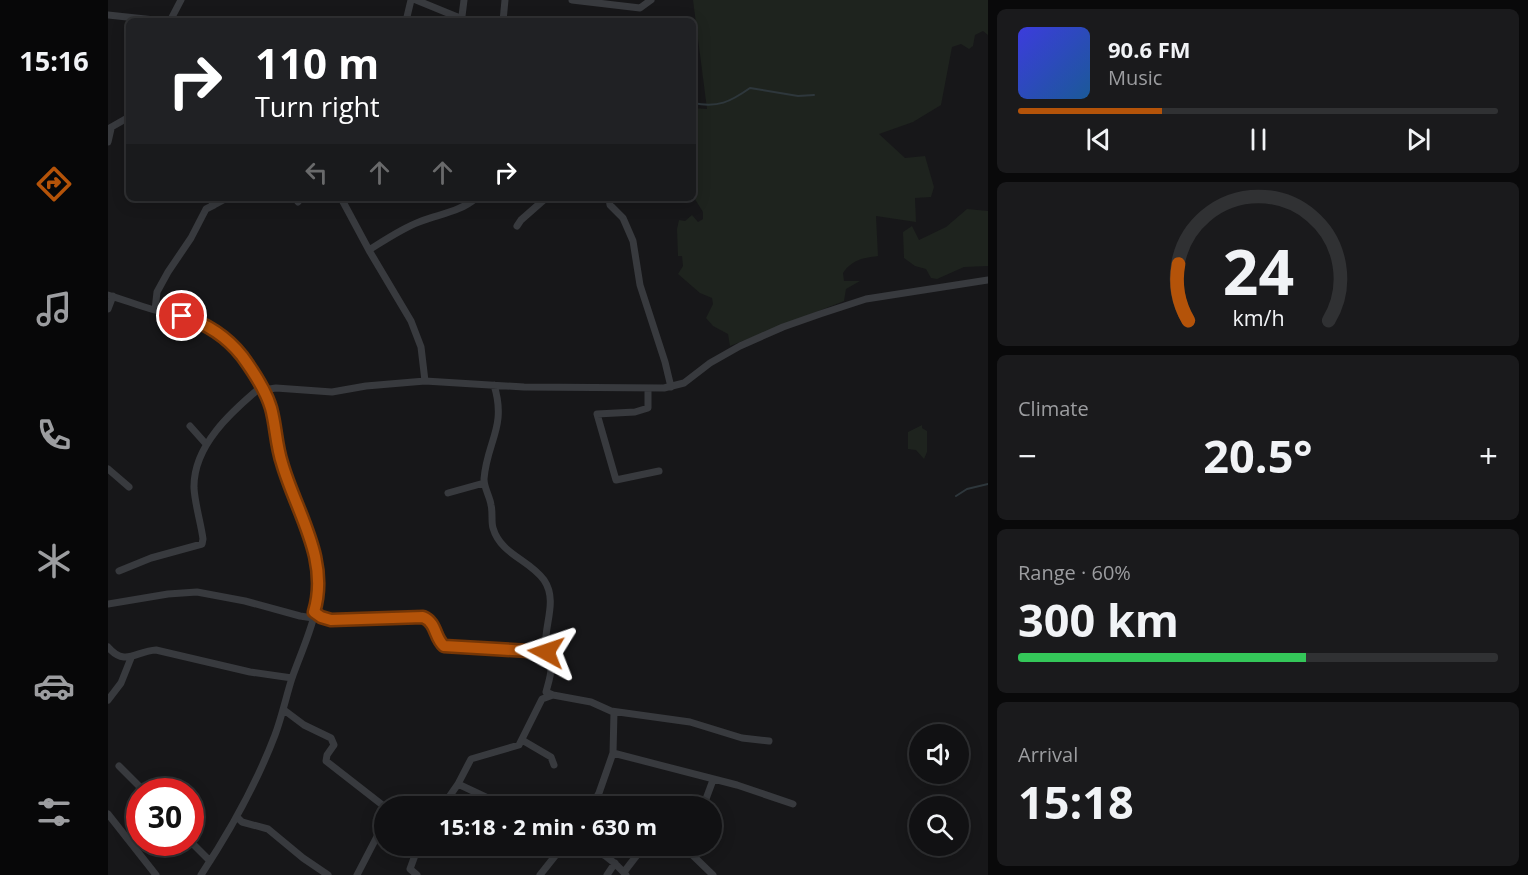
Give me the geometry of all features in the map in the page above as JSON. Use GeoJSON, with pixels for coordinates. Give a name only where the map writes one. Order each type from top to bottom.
{"type":"FeatureCollection","features":[{"type":"Feature","properties":{"kind":"street"},"geometry":{"type":"LineString","coordinates":[[172,18],[181,0]]}},
{"type":"Feature","properties":{"kind":"street"},"geometry":{"type":"LineString","coordinates":[[407,18],[411,0]]}},
{"type":"Feature","properties":{"kind":"street"},"geometry":{"type":"LineString","coordinates":[[416,0],[460,18],[464,0]]}},
{"type":"Feature","properties":{"kind":"street"},"geometry":{"type":"LineString","coordinates":[[503,18],[505,0]]}},
{"type":"Feature","properties":{"kind":"street"},"geometry":{"type":"LineString","coordinates":[[572,0],[640,8],[651,0]]}},
{"type":"Feature","properties":{"kind":"street"},"geometry":{"type":"LineString","coordinates":[[108,15],[136,18]]}},
{"type":"Feature","properties":{"kind":"street"},"geometry":{"type":"LineString","coordinates":[[108,142],[109,129],[126,119]]}},
{"type":"Feature","properties":{"kind":"street"},"geometry":{"type":"LineString","coordinates":[[343,201],[411,321],[422,347],[425,381]]}},
{"type":"Feature","properties":{"kind":"street"},"geometry":{"type":"LineString","coordinates":[[369,250],[401,230],[420,221],[454,211],[471,201]]}},
{"type":"Feature","properties":{"kind":"street"},"geometry":{"type":"LineString","coordinates":[[517,226],[520,220],[542,201]]}},
{"type":"Feature","properties":{"kind":"street"},"geometry":{"type":"LineString","coordinates":[[609,201],[610,205],[622,218],[633,241],[640,285],[662,352],[670,387]]}},
{"type":"Feature","properties":{"kind":"street"},"geometry":{"type":"LineString","coordinates":[[154,310],[157,292],[212,202]]}},
{"type":"Feature","properties":{"kind":"street"},"geometry":{"type":"LineString","coordinates":[[118,571],[151,558],[202,544],[194,489],[196,464],[206,444],[241,404],[262,388],[332,392],[366,386],[425,381],[580,389],[670,387],[684,383],[710,363],[741,346],[783,327],[820,314],[866,299],[988,280]]}},
{"type":"Feature","properties":{"kind":"street"},"geometry":{"type":"LineString","coordinates":[[108,309],[110,296],[194,320],[211,328],[242,356],[262,388],[271,408],[282,463],[316,558],[319,583],[314,615],[292,678],[284,710],[261,770],[237,817],[201,875]]}},
{"type":"Feature","properties":{"kind":"street"},"geometry":{"type":"LineString","coordinates":[[494,385],[499,400],[498,429],[489,453],[484,483],[492,507],[492,526],[504,549],[545,581],[551,604],[546,631],[546,652],[551,669],[546,692],[591,702],[614,712],[690,722],[742,738],[769,741]]}},
{"type":"Feature","properties":{"kind":"street"},"geometry":{"type":"LineString","coordinates":[[648,388],[648,408],[635,412],[597,414],[616,480],[659,471]]}},
{"type":"Feature","properties":{"kind":"street"},"geometry":{"type":"LineString","coordinates":[[190,426],[206,444]]}},
{"type":"Feature","properties":{"kind":"street"},"geometry":{"type":"LineString","coordinates":[[108,470],[129,487]]}},
{"type":"Feature","properties":{"kind":"street"},"geometry":{"type":"LineString","coordinates":[[448,493],[484,483]]}},
{"type":"Feature","properties":{"kind":"street"},"geometry":{"type":"LineString","coordinates":[[108,604],[168,594],[197,592],[245,601],[300,616],[314,615],[331,620],[423,617],[430,620],[438,641],[444,646],[546,652]]}},
{"type":"Feature","properties":{"kind":"street"},"geometry":{"type":"LineString","coordinates":[[108,647],[120,656],[131,658],[156,650],[250,672],[292,678]]}},
{"type":"Feature","properties":{"kind":"street"},"geometry":{"type":"LineString","coordinates":[[108,700],[121,683],[131,658]]}},
{"type":"Feature","properties":{"kind":"street"},"geometry":{"type":"LineString","coordinates":[[450,796],[471,759],[519,745],[542,699],[553,694]]}},
{"type":"Feature","properties":{"kind":"street"},"geometry":{"type":"LineString","coordinates":[[284,710],[304,725],[331,738],[334,746],[327,755],[326,761],[374,798]]}},
{"type":"Feature","properties":{"kind":"street"},"geometry":{"type":"LineString","coordinates":[[597,796],[613,753],[614,712]]}},
{"type":"Feature","properties":{"kind":"street"},"geometry":{"type":"LineString","coordinates":[[522,740],[551,758],[554,765]]}},
{"type":"Feature","properties":{"kind":"street"},"geometry":{"type":"LineString","coordinates":[[613,753],[737,785],[793,804]]}},
{"type":"Feature","properties":{"kind":"street"},"geometry":{"type":"LineString","coordinates":[[119,766],[131,778]]}},
{"type":"Feature","properties":{"kind":"street"},"geometry":{"type":"LineString","coordinates":[[707,796],[713,780]]}},
{"type":"Feature","properties":{"kind":"street"},"geometry":{"type":"LineString","coordinates":[[458,784],[484,796]]}},
{"type":"Feature","properties":{"kind":"street"},"geometry":{"type":"LineString","coordinates":[[108,814],[156,875]]}},
{"type":"Feature","properties":{"kind":"street"},"geometry":{"type":"LineString","coordinates":[[237,817],[242,822],[268,829],[328,875]]}},
{"type":"Feature","properties":{"kind":"street"},"geometry":{"type":"LineString","coordinates":[[357,875],[374,847]]}},
{"type":"Feature","properties":{"kind":"street"},"geometry":{"type":"LineString","coordinates":[[204,855],[210,861]]}},
{"type":"Feature","properties":{"kind":"street"},"geometry":{"type":"LineString","coordinates":[[415,856],[410,869],[417,875]]}},
{"type":"Feature","properties":{"kind":"street"},"geometry":{"type":"LineString","coordinates":[[540,875],[555,856]]}},
{"type":"Feature","properties":{"kind":"street"},"geometry":{"type":"LineString","coordinates":[[606,856],[625,874],[637,856]]}},
{"type":"Feature","properties":{"kind":"street"},"geometry":{"type":"LineString","coordinates":[[694,856],[712,875]]}},
{"type":"Feature","properties":{"kind":"street"},"geometry":{"type":"LineString","coordinates":[[607,875],[615,863]]}},
{"type":"Feature","properties":{"kind":"shaded area"},"geometry":{"type":"Polygon","coordinates":[[[693,0],[988,0],[988,35],[983,31],[975,35],[973,46],[969,49],[961,44],[952,47],[941,105],[913,122],[879,134],[905,158],[925,156],[934,187],[931,197],[915,198],[916,222],[876,216],[878,256],[858,260],[843,273],[844,281],[860,281],[846,289],[844,301],[730,346],[728,334],[713,326],[706,318],[713,304],[712,298],[700,293],[678,274],[683,266],[682,256],[678,256],[679,220],[685,221],[692,215],[698,222],[703,219],[703,212],[696,201],[696,108],[707,109],[693,0]]]}},
{"type":"Feature","properties":{"kind":"shaded area"},"geometry":{"type":"Polygon","coordinates":[[[967,209],[988,211],[988,266],[964,267],[937,279],[931,278],[926,269],[915,266],[904,258],[903,232],[912,226],[919,240],[946,227],[967,209]]]}},
{"type":"Feature","properties":{"kind":"shaded area"},"geometry":{"type":"Polygon","coordinates":[[[922,425],[922,428],[927,431],[927,452],[924,459],[916,450],[908,449],[908,432],[922,425]]]}},
{"type":"Feature","properties":{"kind":"waterway"},"geometry":{"type":"LineString","coordinates":[[696,103],[710,105],[723,103],[750,88],[798,96],[814,95]]}},
{"type":"Feature","properties":{"kind":"waterway"},"geometry":{"type":"LineString","coordinates":[[956,496],[967,489],[988,484]]}},
{"type":"Feature","properties":{"kind":"route"},"geometry":{"type":"LineString","coordinates":[[182,316],[211,328],[229,343],[242,356],[263,390],[271,408],[282,463],[316,558],[319,583],[314,612],[331,620],[346,621],[423,617],[430,620],[434,626],[441,645],[449,648],[546,652]]}}]}
